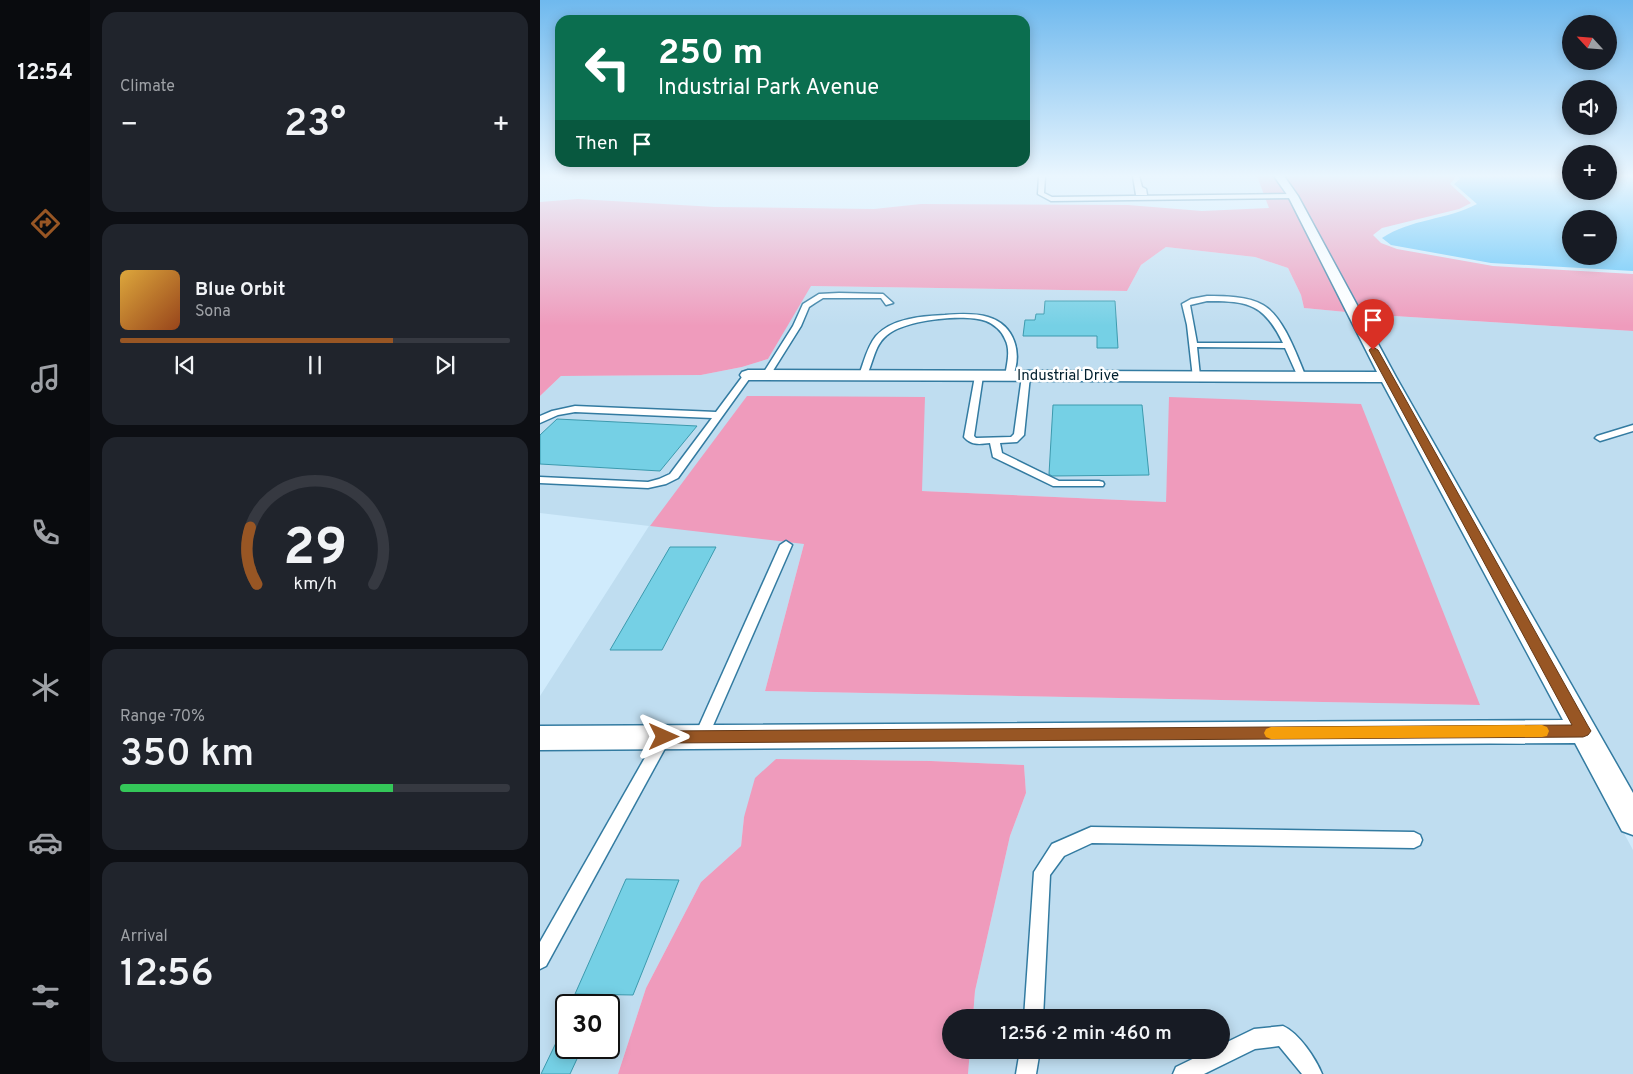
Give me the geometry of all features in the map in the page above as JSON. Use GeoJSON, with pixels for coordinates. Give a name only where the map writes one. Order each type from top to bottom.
{"type":"FeatureCollection","features":[{"type":"Feature","properties":{"kind":"street"},"geometry":{"type":"LineString","coordinates":[[1309,226],[1388,377],[1633,821]]}},
{"type":"Feature","properties":{"kind":"street","name":"Industrial Drive"},"geometry":{"type":"LineString","coordinates":[[748,375],[1388,377]]}},
{"type":"Feature","properties":{"kind":"street"},"geometry":{"type":"LineString","coordinates":[[540,738],[1583,731]]}},
{"type":"Feature","properties":{"kind":"lane"},"geometry":{"type":"LineString","coordinates":[[766,375],[797,326],[806,306],[812,301],[822,296],[883,296],[889,303]]}},
{"type":"Feature","properties":{"kind":"lane"},"geometry":{"type":"LineString","coordinates":[[1196,376],[1186,304],[1193,299],[1210,299],[1242,301],[1263,308],[1284,334],[1302,377]]}},
{"type":"Feature","properties":{"kind":"lane"},"geometry":{"type":"LineString","coordinates":[[863,375],[877,340],[890,329],[907,323],[956,317],[984,318],[995,323],[1004,331],[1011,342],[1012,356],[1009,376]]}},
{"type":"Feature","properties":{"kind":"lane"},"geometry":{"type":"LineString","coordinates":[[1193,346],[1289,346]]}},
{"type":"Feature","properties":{"kind":"lane"},"geometry":{"type":"LineString","coordinates":[[540,480],[648,485],[662,482],[674,476],[748,375]]}},
{"type":"Feature","properties":{"kind":"lane"},"geometry":{"type":"LineString","coordinates":[[979,376],[969,437],[974,441],[1014,440],[1019,435],[1026,376]]}},
{"type":"Feature","properties":{"kind":"lane"},"geometry":{"type":"LineString","coordinates":[[540,420],[555,413],[575,409],[718,415]]}},
{"type":"Feature","properties":{"kind":"lane"},"geometry":{"type":"LineString","coordinates":[[1600,438],[1633,428]]}},
{"type":"Feature","properties":{"kind":"lane"},"geometry":{"type":"LineString","coordinates":[[995,441],[997,454],[1046,481],[1057,484],[1099,484]]}},
{"type":"Feature","properties":{"kind":"lane"},"geometry":{"type":"LineString","coordinates":[[701,737],[786,546]]}},
{"type":"Feature","properties":{"kind":"lane"},"geometry":{"type":"LineString","coordinates":[[540,960],[664,737]]}},
{"type":"Feature","properties":{"kind":"lane"},"geometry":{"type":"LineString","coordinates":[[1034,1009],[1042,872],[1058,850],[1091,835],[1414,840]]}},
{"type":"Feature","properties":{"kind":"lane"},"geometry":{"type":"LineString","coordinates":[[1183,1074],[1254,1039],[1283,1036],[1312,1074]]}},
{"type":"Feature","properties":{"kind":"lane"},"geometry":{"type":"LineString","coordinates":[[1026,1074],[1028,1059]]}},
{"type":"Feature","properties":{"kind":"shaded area"},"geometry":{"type":"Polygon","coordinates":[[[540,226],[1303,226],[1346,312],[1304,308],[1301,295],[1288,268],[1255,257],[1166,247],[1141,265],[1127,291],[811,286],[768,359],[742,367],[701,375],[561,376],[540,396],[540,226]]]}},
{"type":"Feature","properties":{"kind":"shaded area"},"geometry":{"type":"Polygon","coordinates":[[[1315,226],[1390,226],[1382,228],[1373,235],[1381,243],[1397,249],[1493,266],[1633,274],[1633,331],[1362,314],[1315,226]]]}},
{"type":"Feature","properties":{"kind":"shaded area"},"geometry":{"type":"Polygon","coordinates":[[[1166,247],[1255,257],[1288,268],[1301,295],[1304,308],[1346,312],[1378,373],[741,371],[738,378],[1382,381],[1564,720],[540,727],[540,696],[649,526],[540,513],[540,396],[561,376],[701,375],[742,367],[768,359],[810,286],[1127,291],[1141,265],[1166,247]],[[1170,398],[1166,502],[922,491],[804,544],[765,691],[1479,705],[1170,398]]]}},
{"type":"Feature","properties":{"kind":"shaded area"},"geometry":{"type":"Polygon","coordinates":[[[1362,314],[1633,331],[1633,794],[1605,741],[1362,314]]]}},
{"type":"Feature","properties":{"kind":"shaded area"},"geometry":{"type":"Polygon","coordinates":[[[747,396],[925,397],[922,491],[1166,502],[1169,397],[1361,404],[1480,705],[765,691],[804,544],[650,526],[747,396]]]}},
{"type":"Feature","properties":{"kind":"shaded area"},"geometry":{"type":"Polygon","coordinates":[[[1575,742],[1633,850],[1633,1074],[968,1074],[969,1059],[1230,1059],[1230,1009],[974,1009],[975,991],[1010,836],[1026,793],[1024,765],[931,761],[776,759],[744,817],[741,846],[701,882],[646,988],[618,1074],[540,1074],[540,749],[1575,742]]]}},
{"type":"Feature","properties":{"kind":"shaded area"},"geometry":{"type":"Polygon","coordinates":[[[776,759],[931,761],[1024,765],[1026,793],[1010,836],[975,991],[974,1009],[942,1009],[942,1059],[969,1059],[968,1074],[618,1074],[646,988],[701,882],[741,846],[744,817],[755,778],[776,759]]]}},
{"type":"Feature","properties":{"kind":"water"},"geometry":{"type":"Polygon","coordinates":[[[1407,226],[1562,226],[1562,265],[1617,265],[1617,226],[1633,226],[1633,271],[1491,263],[1391,245],[1382,238],[1407,226]]]}},
{"type":"Feature","properties":{"kind":"building"},"geometry":{"type":"Polygon","coordinates":[[[1045,301],[1115,301],[1118,348],[1097,348],[1097,336],[1023,336],[1025,320],[1035,320],[1036,314],[1044,314],[1045,301]]]}},
{"type":"Feature","properties":{"kind":"building"},"geometry":{"type":"Polygon","coordinates":[[[1053,405],[1142,405],[1149,475],[1052,476],[1049,474],[1053,405]]]}},
{"type":"Feature","properties":{"kind":"building"},"geometry":{"type":"Polygon","coordinates":[[[557,419],[697,426],[660,471],[540,464],[540,435],[557,419]]]}},
{"type":"Feature","properties":{"kind":"building"},"geometry":{"type":"Polygon","coordinates":[[[670,547],[716,547],[662,650],[610,650],[670,547]]]}},
{"type":"Feature","properties":{"kind":"building"},"geometry":{"type":"Polygon","coordinates":[[[626,879],[679,880],[633,995],[575,994],[626,879]]]}},
{"type":"Feature","properties":{"kind":"building"},"geometry":{"type":"Polygon","coordinates":[[[555,1045],[555,1059],[577,1059],[570,1074],[541,1074],[555,1045]]]}},
{"type":"Feature","properties":{"kind":"slow traffic"},"geometry":{"type":"LineString","coordinates":[[1271,733],[1542,731]]}},
{"type":"Feature","properties":{"kind":"route"},"geometry":{"type":"LineString","coordinates":[[664,737],[1583,731],[1373,350]]}}]}
